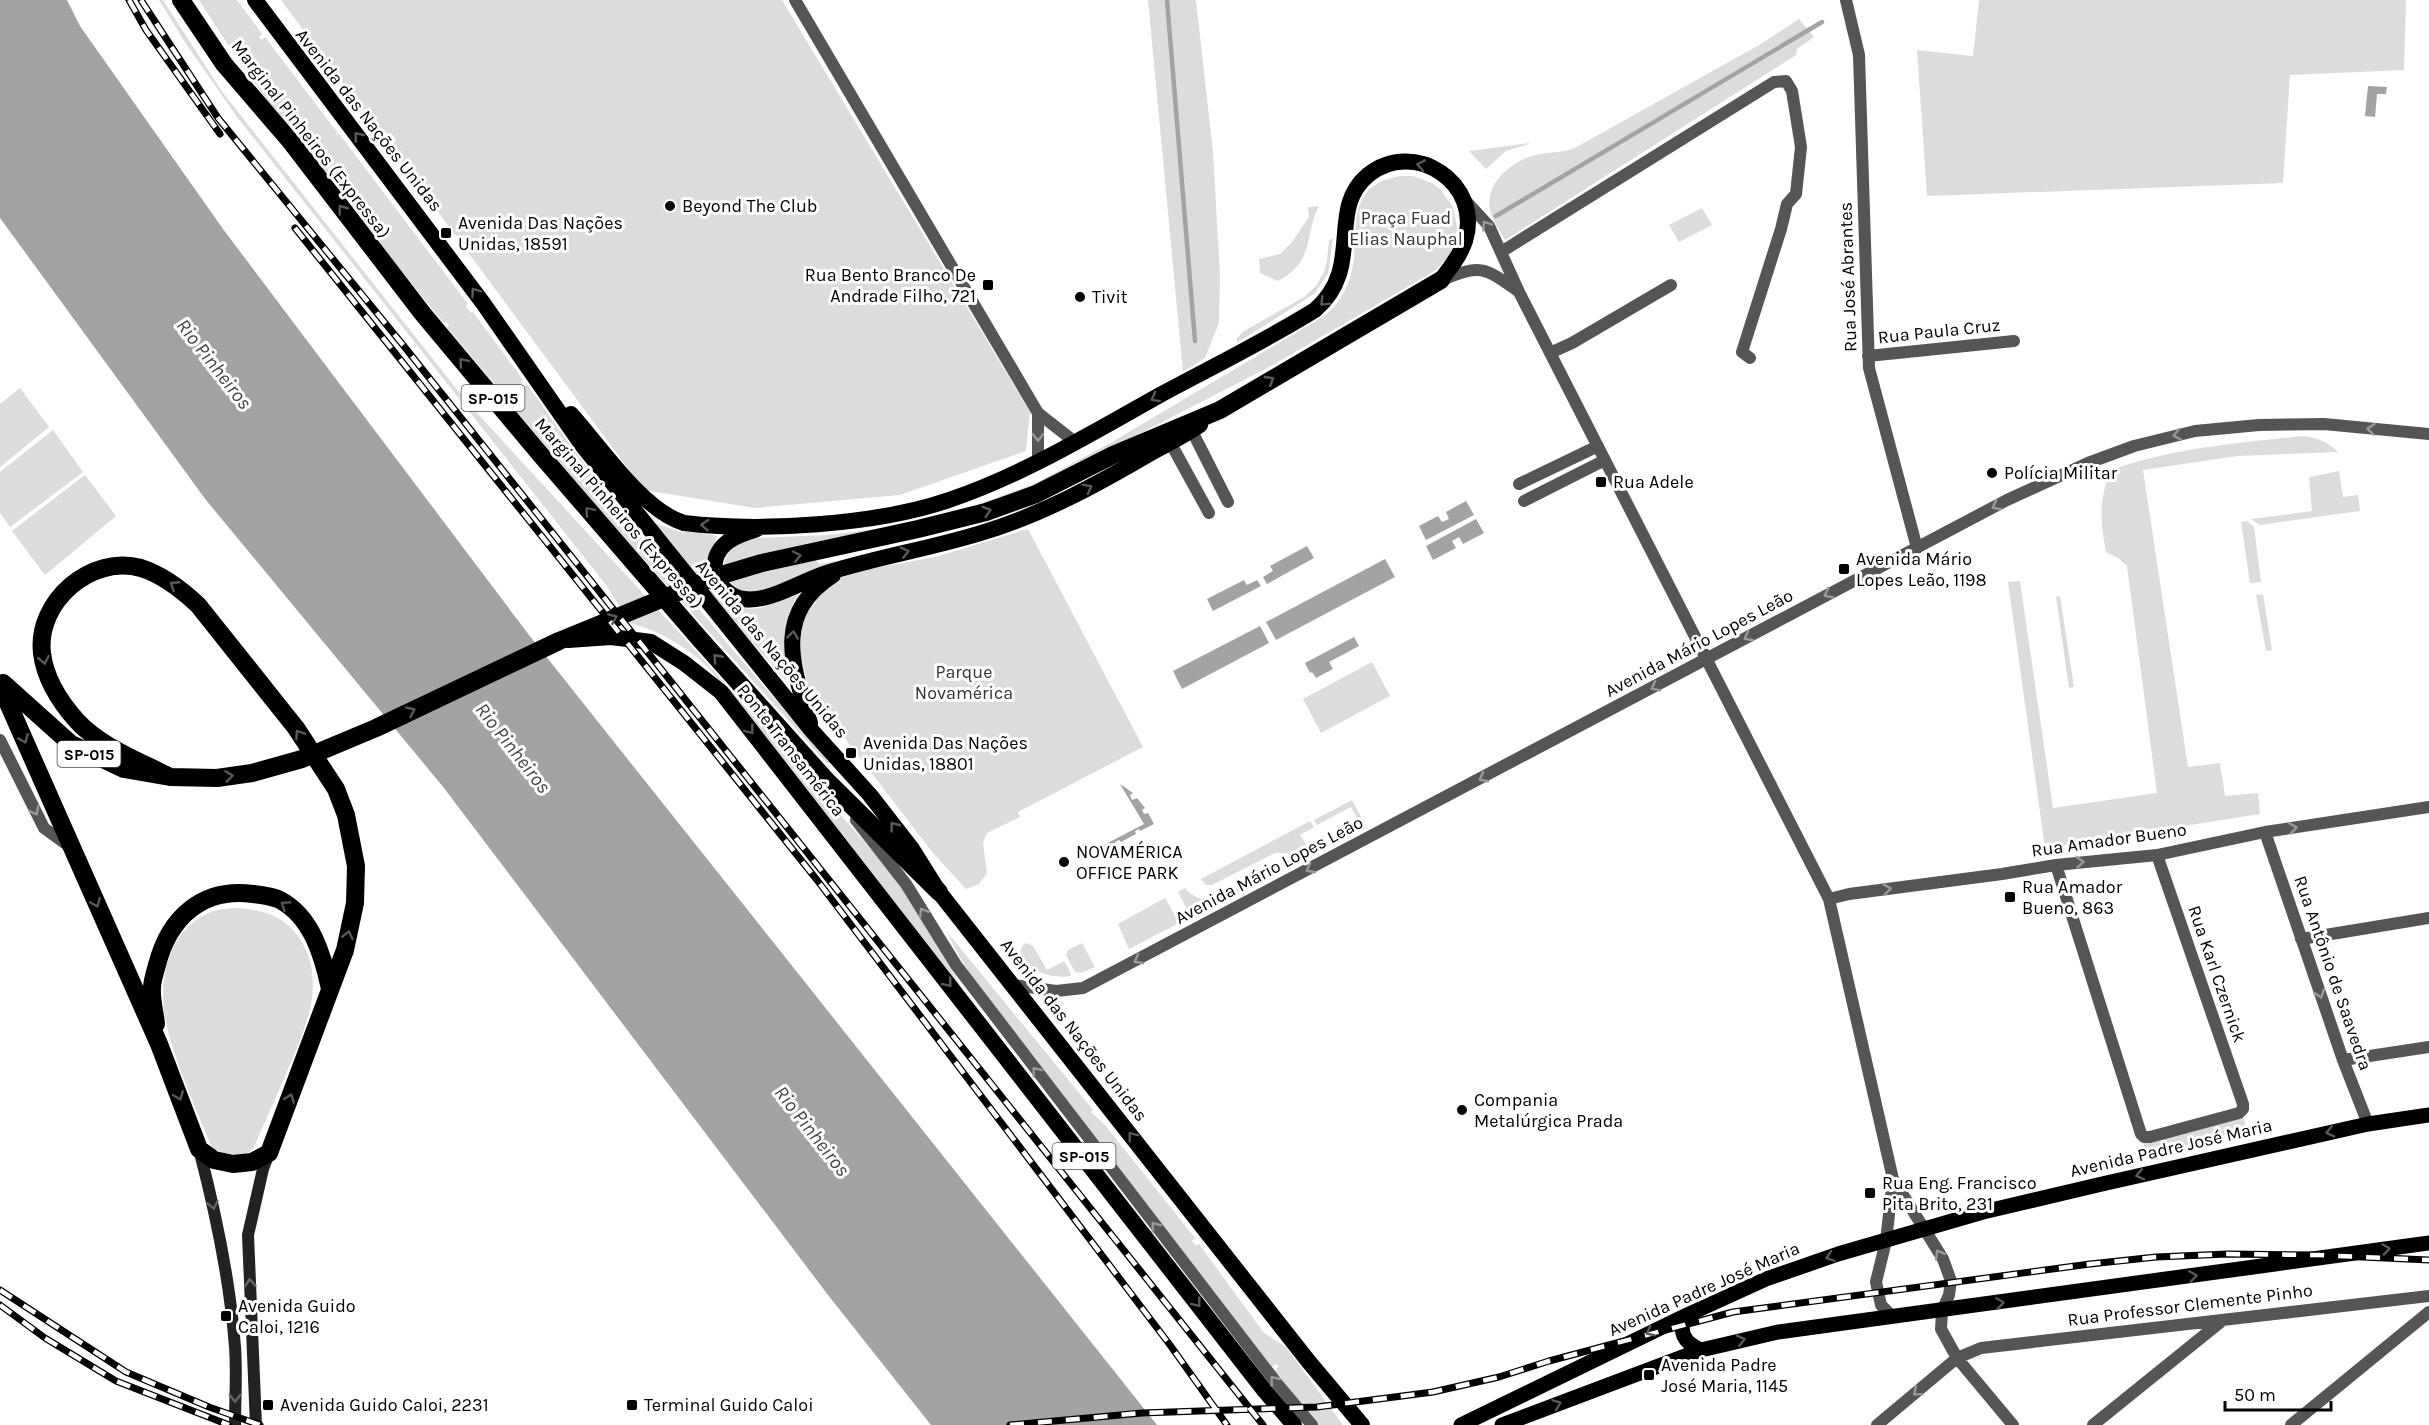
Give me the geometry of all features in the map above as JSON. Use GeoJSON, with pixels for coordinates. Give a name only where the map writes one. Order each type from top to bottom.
{"type":"FeatureCollection","features":[{"type":"Feature","properties":{"kind":"highway","name":"Marginal Pinheiros (Expressa)"},"geometry":{"type":"LineString","coordinates":[[181,0],[224,64],[291,142],[438,332],[540,454],[699,639],[826,780],[939,892]]}},
{"type":"Feature","properties":{"kind":"highway","name":"Avenida das Nações Unidas"},"geometry":{"type":"LineString","coordinates":[[255,0],[324,93],[383,167],[582,445],[813,732],[870,795],[912,849],[939,892],[1309,1362],[1362,1425]]}},
{"type":"Feature","properties":{"kind":"highway"},"geometry":{"type":"LineString","coordinates":[[520,357],[641,496],[661,514],[684,523],[763,526],[831,523],[900,513],[948,500],[988,485],[1038,461],[1299,320],[1324,303],[1337,284],[1342,269],[1350,199],[1355,189],[1370,174],[1389,164],[1422,164],[1442,174],[1457,187],[1465,200],[1466,240],[1459,256],[1441,280],[1220,410],[1192,430],[1048,509],[984,533],[815,576],[763,598],[750,600],[729,594],[722,588],[715,573],[718,554],[723,546],[732,539],[763,526]]}},
{"type":"Feature","properties":{"kind":"highway"},"geometry":{"type":"LineString","coordinates":[[559,641],[715,576],[762,563],[986,512],[1036,494],[1113,455],[1220,410]]}},
{"type":"Feature","properties":{"kind":"highway"},"geometry":{"type":"LineString","coordinates":[[813,732],[793,666],[791,651],[794,624],[804,600],[817,587],[848,566]]}},
{"type":"Feature","properties":{"kind":"highway"},"geometry":{"type":"LineString","coordinates":[[0,683],[159,1044],[199,1149],[214,1160],[233,1164],[252,1162],[269,1153],[345,950],[355,903],[356,866],[346,815],[336,789],[296,728],[198,605],[181,589],[140,568],[111,567],[85,575],[71,585],[54,604],[42,631],[42,653],[48,677],[58,698],[78,722],[104,742],[170,777]]}},
{"type":"Feature","properties":{"kind":"highway","name":"Ponte Transamérica"},"geometry":{"type":"LineString","coordinates":[[559,641],[611,637],[651,642],[684,663],[722,692],[872,888],[1021,1074],[1264,1390],[1294,1425]]}},
{"type":"Feature","properties":{"kind":"highway","name":"SP-015"},"geometry":{"type":"LineString","coordinates":[[0,683],[71,744],[93,756],[124,769],[170,777],[217,778],[252,773],[302,759],[376,728],[559,641]]}},
{"type":"Feature","properties":{"kind":"highway"},"geometry":{"type":"LineString","coordinates":[[159,1044],[152,987],[160,955],[175,925],[197,903],[228,893],[244,892],[280,900],[296,913],[309,929],[323,957],[330,991]]}},
{"type":"Feature","properties":{"kind":"main road","name":"Avenida Padre José Maria"},"geometry":{"type":"LineString","coordinates":[[1461,1425],[1766,1279],[1839,1254],[1922,1229],[2091,1186],[2368,1124],[2429,1115]]}},
{"type":"Feature","properties":{"kind":"main road"},"geometry":{"type":"LineString","coordinates":[[199,1149],[213,1203],[226,1273],[235,1348],[235,1425]]}},
{"type":"Feature","properties":{"kind":"main road"},"geometry":{"type":"LineString","coordinates":[[256,1425],[248,1235],[263,1169],[269,1153]]}},
{"type":"Feature","properties":{"kind":"main road"},"geometry":{"type":"LineString","coordinates":[[1502,1425],[1701,1350],[1778,1332],[2429,1243]]}},
{"type":"Feature","properties":{"kind":"main road"},"geometry":{"type":"LineString","coordinates":[[1687,1315],[1682,1328],[1683,1336],[1687,1342],[1701,1350]]}},
{"type":"Feature","properties":{"kind":"street"},"geometry":{"type":"LineString","coordinates":[[795,0],[1038,413],[1075,442]]}},
{"type":"Feature","properties":{"kind":"street","name":"Rua José Abrantes"},"geometry":{"type":"LineString","coordinates":[[1846,0],[1857,36],[1859,55],[1869,368],[1917,548]]}},
{"type":"Feature","properties":{"kind":"street"},"geometry":{"type":"LineString","coordinates":[[1501,252],[1774,82],[1785,81],[1792,91],[1801,154],[1796,194],[1787,204],[1743,352],[1750,358]]}},
{"type":"Feature","properties":{"kind":"street"},"geometry":{"type":"LineString","coordinates":[[1465,200],[1489,226],[1519,292],[1829,899],[1893,1179],[1922,1229],[1943,1259],[1951,1281],[1949,1295],[1942,1311],[1941,1329],[1957,1358],[2013,1425]]}},
{"type":"Feature","properties":{"kind":"street"},"geometry":{"type":"LineString","coordinates":[[1441,280],[1466,270],[1482,270],[1492,273],[1519,292]]}},
{"type":"Feature","properties":{"kind":"street"},"geometry":{"type":"LineString","coordinates":[[1550,353],[1572,343],[1671,285]]}},
{"type":"Feature","properties":{"kind":"street","name":"Rua Paula Cruz"},"geometry":{"type":"LineString","coordinates":[[1868,356],[2014,341]]}},
{"type":"Feature","properties":{"kind":"street"},"geometry":{"type":"LineString","coordinates":[[1038,413],[1038,461]]}},
{"type":"Feature","properties":{"kind":"street","name":"Avenida Mário Lopes Leão"},"geometry":{"type":"LineString","coordinates":[[1014,985],[1056,991],[1083,988],[2007,500],[2088,463],[2134,446],[2175,435],[2259,425],[2324,424],[2429,434]]}},
{"type":"Feature","properties":{"kind":"street"},"geometry":{"type":"LineString","coordinates":[[1192,430],[1228,502]]}},
{"type":"Feature","properties":{"kind":"street"},"geometry":{"type":"LineString","coordinates":[[1170,442],[1209,513]]}},
{"type":"Feature","properties":{"kind":"street"},"geometry":{"type":"LineString","coordinates":[[1519,484],[1598,446]]}},
{"type":"Feature","properties":{"kind":"street"},"geometry":{"type":"LineString","coordinates":[[1524,501],[1605,460]]}},
{"type":"Feature","properties":{"kind":"street"},"geometry":{"type":"LineString","coordinates":[[0,740],[44,828],[73,849]]}},
{"type":"Feature","properties":{"kind":"street"},"geometry":{"type":"LineString","coordinates":[[826,780],[906,884],[956,964],[1032,1066],[1275,1382],[1312,1425]]}},
{"type":"Feature","properties":{"kind":"street","name":"Rua Amador Bueno"},"geometry":{"type":"LineString","coordinates":[[1829,899],[1849,894],[2056,865],[2157,855],[2265,832],[2429,807]]}},
{"type":"Feature","properties":{"kind":"street","name":"Rua Antônio de Saavedra"},"geometry":{"type":"LineString","coordinates":[[2265,832],[2343,1060],[2368,1124]]}},
{"type":"Feature","properties":{"kind":"street","name":"Rua Karl Czernick"},"geometry":{"type":"LineString","coordinates":[[2056,865],[2140,1134],[2150,1137],[2239,1113],[2243,1109],[2157,855]]}},
{"type":"Feature","properties":{"kind":"street"},"geometry":{"type":"LineString","coordinates":[[2301,939],[2429,918]]}},
{"type":"Feature","properties":{"kind":"street"},"geometry":{"type":"LineString","coordinates":[[2343,1060],[2429,1047]]}},
{"type":"Feature","properties":{"kind":"street"},"geometry":{"type":"LineString","coordinates":[[1893,1179],[1886,1241],[1876,1282],[1881,1305],[1893,1317]]}},
{"type":"Feature","properties":{"kind":"street","name":"Rua Professor Clemente Pinho"},"geometry":{"type":"LineString","coordinates":[[1877,1425],[1957,1358],[1981,1348],[2429,1296]]}},
{"type":"Feature","properties":{"kind":"street"},"geometry":{"type":"LineString","coordinates":[[2291,1425],[2429,1312]]}},
{"type":"Feature","properties":{"kind":"street"},"geometry":{"type":"LineString","coordinates":[[2093,1425],[2224,1319]]}},
{"type":"Feature","properties":{"kind":"green space"},"geometry":{"type":"Polygon","coordinates":[[[159,0],[163,0],[223,93],[466,401],[697,652],[899,881],[962,988],[707,666],[671,640],[630,623],[606,585],[237,117],[186,44],[159,0]]]}},
{"type":"Feature","properties":{"kind":"green space"},"geometry":{"type":"Polygon","coordinates":[[[199,0],[237,0],[262,34],[259,37],[262,40],[265,37],[336,133],[340,135],[468,304],[466,306],[471,313],[473,312],[523,380],[521,381],[525,386],[527,384],[635,530],[712,625],[831,763],[824,760],[557,463],[559,462],[447,327],[449,325],[444,323],[304,152],[308,149],[306,146],[301,149],[199,0]]]}},
{"type":"Feature","properties":{"kind":"green space","name":"Beyond The Club"},"geometry":{"type":"Polygon","coordinates":[[[281,0],[782,0],[1030,412],[1026,451],[900,495],[755,508],[644,490],[281,0]]]}},
{"type":"Feature","properties":{"kind":"green space"},"geometry":{"type":"Polygon","coordinates":[[[1148,0],[1196,0],[1213,152],[1220,276],[1219,323],[1205,358],[1183,372],[1148,0]]]}},
{"type":"Feature","properties":{"kind":"green space"},"geometry":{"type":"Polygon","coordinates":[[[1979,0],[2406,0],[2404,70],[2290,75],[2283,183],[1927,196],[1917,50],[1973,56],[1979,0]]]}},
{"type":"Feature","properties":{"kind":"green space"},"geometry":{"type":"Polygon","coordinates":[[[1799,19],[1814,37],[1797,49],[1796,55],[1505,240],[1492,218],[1489,201],[1495,183],[1507,169],[1532,156],[1573,149],[1761,44],[1799,19]]]}},
{"type":"Feature","properties":{"kind":"green space"},"geometry":{"type":"Polygon","coordinates":[[[1529,143],[1506,151],[1486,169],[1469,151],[1529,143]]]}},
{"type":"Feature","properties":{"kind":"green space","name":"Praça Fuad Elias Nauphal"},"geometry":{"type":"Polygon","coordinates":[[[1400,176],[1413,176],[1432,183],[1440,189],[1453,207],[1457,227],[1456,242],[1448,257],[1436,270],[1273,365],[1038,486],[979,508],[807,548],[819,564],[848,559],[771,590],[740,594],[726,577],[724,562],[731,548],[754,538],[828,535],[892,527],[977,505],[1036,483],[1112,442],[1324,316],[1340,299],[1350,278],[1357,216],[1361,202],[1368,191],[1381,182],[1400,176]]]}},
{"type":"Feature","properties":{"kind":"green space"},"geometry":{"type":"Polygon","coordinates":[[[1319,206],[1314,216],[1304,256],[1298,265],[1278,281],[1260,273],[1259,259],[1280,254],[1292,242],[1309,217],[1308,207],[1319,206]]]}},
{"type":"Feature","properties":{"kind":"green space"},"geometry":{"type":"Polygon","coordinates":[[[1702,208],[1712,225],[1679,242],[1669,225],[1702,208]]]}},
{"type":"Feature","properties":{"kind":"green space"},"geometry":{"type":"Polygon","coordinates":[[[1333,239],[1328,274],[1314,294],[1237,343],[1237,338],[1244,331],[1304,297],[1316,286],[1324,272],[1329,240],[1333,239]]]}},
{"type":"Feature","properties":{"kind":"green space"},"geometry":{"type":"Polygon","coordinates":[[[20,388],[49,427],[0,467],[0,404],[20,388]]]}},
{"type":"Feature","properties":{"kind":"green space"},"geometry":{"type":"Polygon","coordinates":[[[53,430],[83,472],[10,527],[0,513],[0,472],[53,430]]]}},
{"type":"Feature","properties":{"kind":"green space"},"geometry":{"type":"Polygon","coordinates":[[[2302,436],[2322,441],[2338,452],[2237,456],[2143,470],[2188,767],[2220,763],[2225,796],[2258,793],[2260,814],[2045,848],[2008,582],[2020,581],[2053,808],[2157,793],[2127,566],[2106,552],[2104,540],[2102,502],[2110,470],[2181,451],[2302,436]]]}},
{"type":"Feature","properties":{"kind":"green space"},"geometry":{"type":"Polygon","coordinates":[[[2339,471],[2343,497],[2358,495],[2360,511],[2260,525],[2251,519],[2312,511],[2309,477],[2339,471]]]}},
{"type":"Feature","properties":{"kind":"green space"},"geometry":{"type":"Polygon","coordinates":[[[85,475],[116,516],[45,575],[12,531],[85,475]]]}},
{"type":"Feature","properties":{"kind":"green space"},"geometry":{"type":"Polygon","coordinates":[[[2247,521],[2254,527],[2261,582],[2250,583],[2241,522],[2247,521]]]}},
{"type":"Feature","properties":{"kind":"green space"},"geometry":{"type":"Polygon","coordinates":[[[654,523],[681,532],[701,532],[717,536],[713,550],[724,599],[735,605],[754,609],[800,593],[794,604],[785,649],[786,681],[713,597],[654,523]]]}},
{"type":"Feature","properties":{"kind":"green space","name":"Parque Novamérica"},"geometry":{"type":"Polygon","coordinates":[[[1028,529],[1143,747],[1018,812],[1020,817],[987,833],[983,843],[987,873],[979,884],[966,889],[933,853],[810,693],[799,650],[800,630],[806,614],[826,588],[841,578],[859,571],[935,557],[1028,529]]]}},
{"type":"Feature","properties":{"kind":"green space"},"geometry":{"type":"Polygon","coordinates":[[[2263,594],[2272,650],[2266,651],[2256,595],[2263,594]]]}},
{"type":"Feature","properties":{"kind":"green space"},"geometry":{"type":"Polygon","coordinates":[[[2060,596],[2074,687],[2069,688],[2056,597],[2060,596]]]}},
{"type":"Feature","properties":{"kind":"green space"},"geometry":{"type":"Polygon","coordinates":[[[1372,662],[1390,696],[1321,733],[1303,699],[1372,662]]]}},
{"type":"Feature","properties":{"kind":"green space"},"geometry":{"type":"Polygon","coordinates":[[[1352,800],[1365,824],[1347,834],[1345,832],[1360,823],[1351,807],[1317,825],[1314,820],[1352,800]]]}},
{"type":"Feature","properties":{"kind":"green space"},"geometry":{"type":"Polygon","coordinates":[[[1310,821],[1314,827],[1300,835],[1310,850],[1321,845],[1322,847],[1298,859],[1286,853],[1275,853],[1212,885],[1206,885],[1201,879],[1310,821]]]}},
{"type":"Feature","properties":{"kind":"green space"},"geometry":{"type":"Polygon","coordinates":[[[1278,866],[1281,868],[1191,917],[1178,892],[1185,888],[1195,897],[1206,899],[1218,897],[1278,866]]]}},
{"type":"Feature","properties":{"kind":"green space"},"geometry":{"type":"Polygon","coordinates":[[[1165,898],[1179,923],[1129,949],[1118,924],[1165,898]]]}},
{"type":"Feature","properties":{"kind":"green space"},"geometry":{"type":"Polygon","coordinates":[[[234,908],[269,914],[285,922],[292,929],[307,953],[312,970],[313,988],[311,1005],[300,1040],[253,1149],[244,1154],[234,1155],[213,1151],[174,1051],[165,1017],[163,986],[170,956],[186,930],[197,919],[211,912],[234,908]]]}},
{"type":"Feature","properties":{"kind":"green space"},"geometry":{"type":"Polygon","coordinates":[[[947,932],[1195,1238],[1192,1241],[1196,1246],[1199,1244],[1264,1333],[1286,1347],[1343,1425],[1315,1425],[1272,1374],[1279,1366],[1275,1364],[1268,1371],[996,1015],[959,956],[947,932]]]}},
{"type":"Feature","properties":{"kind":"green space"},"geometry":{"type":"Polygon","coordinates":[[[1026,943],[1033,946],[1047,970],[1064,961],[1071,976],[1049,975],[1030,967],[1019,957],[1022,946],[1026,943]]]}},
{"type":"Feature","properties":{"kind":"green space"},"geometry":{"type":"Polygon","coordinates":[[[1082,943],[1095,967],[1081,973],[1075,972],[1066,955],[1068,950],[1082,943]]]}},
{"type":"Feature","properties":{"kind":"green space"},"geometry":{"type":"Polygon","coordinates":[[[2242,1114],[2247,1129],[2147,1156],[2143,1142],[2242,1114]]]}},
{"type":"Feature","properties":{"kind":"water","name":"Rio Pinheiros"},"geometry":{"type":"Polygon","coordinates":[[[0,0],[67,0],[80,26],[223,229],[529,635],[1157,1425],[931,1425],[828,1295],[444,788],[206,500],[0,218],[0,0]]]}},
{"type":"Feature","properties":{"kind":"water"},"geometry":{"type":"Polygon","coordinates":[[[2368,86],[2387,87],[2386,94],[2377,94],[2375,117],[2365,116],[2368,86]]]}},
{"type":"Feature","properties":{"kind":"water"},"geometry":{"type":"Polygon","coordinates":[[[1466,501],[1474,515],[1426,540],[1419,526],[1438,516],[1442,522],[1449,519],[1446,512],[1466,501]]]}},
{"type":"Feature","properties":{"kind":"water"},"geometry":{"type":"Polygon","coordinates":[[[1476,519],[1484,533],[1463,544],[1459,537],[1452,541],[1456,548],[1433,560],[1426,546],[1476,519]]]}},
{"type":"Feature","properties":{"kind":"water"},"geometry":{"type":"Polygon","coordinates":[[[1307,546],[1314,558],[1267,584],[1263,577],[1273,571],[1270,566],[1307,546]]]}},
{"type":"Feature","properties":{"kind":"water"},"geometry":{"type":"Polygon","coordinates":[[[1385,559],[1395,577],[1276,640],[1266,622],[1385,559]]]}},
{"type":"Feature","properties":{"kind":"water"},"geometry":{"type":"Polygon","coordinates":[[[1244,580],[1247,585],[1257,580],[1261,586],[1213,611],[1207,599],[1244,580]]]}},
{"type":"Feature","properties":{"kind":"water"},"geometry":{"type":"Polygon","coordinates":[[[1260,626],[1269,643],[1182,689],[1173,671],[1260,626]]]}},
{"type":"Feature","properties":{"kind":"water"},"geometry":{"type":"Polygon","coordinates":[[[1354,637],[1359,646],[1329,662],[1333,669],[1316,678],[1312,672],[1310,673],[1305,663],[1354,637]]]}},
{"type":"Feature","properties":{"kind":"water"},"geometry":{"type":"Polygon","coordinates":[[[1120,784],[1133,793],[1130,795],[1132,800],[1137,798],[1145,808],[1142,810],[1144,814],[1148,813],[1154,824],[1135,831],[1136,834],[1121,842],[1119,840],[1115,842],[1105,850],[1104,845],[1144,824],[1120,784]]]}},
{"type":"Feature","properties":{"kind":"waterway"},"geometry":{"type":"LineString","coordinates":[[1167,0],[1195,341]]}},
{"type":"Feature","properties":{"kind":"waterway"},"geometry":{"type":"LineString","coordinates":[[1496,216],[1822,22]]}},
{"type":"Feature","properties":{"kind":"railway"},"geometry":{"type":"LineString","coordinates":[[129,0],[146,30],[220,134]]}},
{"type":"Feature","properties":{"kind":"railway"},"geometry":{"type":"LineString","coordinates":[[141,0],[218,118],[403,345],[1263,1425]]}},
{"type":"Feature","properties":{"kind":"railway"},"geometry":{"type":"LineString","coordinates":[[295,228],[817,880],[1170,1345],[1227,1425]]}},
{"type":"Feature","properties":{"kind":"railway"},"geometry":{"type":"LineString","coordinates":[[1010,1425],[1142,1413],[1317,1407],[1433,1392],[1499,1377],[1549,1361],[1733,1312],[2090,1264],[2156,1257],[2228,1254],[2429,1260]]}},
{"type":"Feature","properties":{"kind":"railway"},"geometry":{"type":"LineString","coordinates":[[0,1290],[126,1372],[209,1407],[260,1425]]}},
{"type":"Feature","properties":{"kind":"railway"},"geometry":{"type":"LineString","coordinates":[[0,1305],[45,1338],[116,1381],[229,1425]]}},
{"type":"Feature","properties":{"kind":"place","name":"Beyond The Club"},"geometry":{"type":"Point","coordinates":[670,206]}},
{"type":"Feature","properties":{"kind":"place","name":"Avenida Das Nações Unidas, 18591"},"geometry":{"type":"Point","coordinates":[446,233]}},
{"type":"Feature","properties":{"kind":"place","name":"Rua Bento Branco De Andrade Filho, 721"},"geometry":{"type":"Point","coordinates":[988,285]}},
{"type":"Feature","properties":{"kind":"place","name":"Tivit"},"geometry":{"type":"Point","coordinates":[1080,297]}},
{"type":"Feature","properties":{"kind":"place","name":"Polícia Militar"},"geometry":{"type":"Point","coordinates":[1992,473]}},
{"type":"Feature","properties":{"kind":"place","name":"Rua Adele"},"geometry":{"type":"Point","coordinates":[1601,482]}},
{"type":"Feature","properties":{"kind":"place","name":"Avenida Mário Lopes Leão, 1198"},"geometry":{"type":"Point","coordinates":[1844,569]}},
{"type":"Feature","properties":{"kind":"place","name":"Avenida Das Nações Unidas, 18801"},"geometry":{"type":"Point","coordinates":[851,753]}},
{"type":"Feature","properties":{"kind":"place","name":"NOVAMÉRICA OFFICE PARK"},"geometry":{"type":"Point","coordinates":[1064,862]}},
{"type":"Feature","properties":{"kind":"place","name":"Rua Amador Bueno, 863"},"geometry":{"type":"Point","coordinates":[2010,897]}},
{"type":"Feature","properties":{"kind":"place","name":"Compania Metalúrgica Prada"},"geometry":{"type":"Point","coordinates":[1462,1110]}},
{"type":"Feature","properties":{"kind":"place","name":"Rua Eng. Francisco Pita Brito, 231"},"geometry":{"type":"Point","coordinates":[1870,1193]}},
{"type":"Feature","properties":{"kind":"place","name":"Avenida Guido Caloi, 1216"},"geometry":{"type":"Point","coordinates":[226,1316]}},
{"type":"Feature","properties":{"kind":"place","name":"Avenida Padre José Maria, 1145"},"geometry":{"type":"Point","coordinates":[1649,1375]}},
{"type":"Feature","properties":{"kind":"place","name":"Avenida Guido Caloi, 2231"},"geometry":{"type":"Point","coordinates":[268,1405]}},
{"type":"Feature","properties":{"kind":"place","name":"Terminal Guido Caloi"},"geometry":{"type":"Point","coordinates":[632,1405]}}]}
